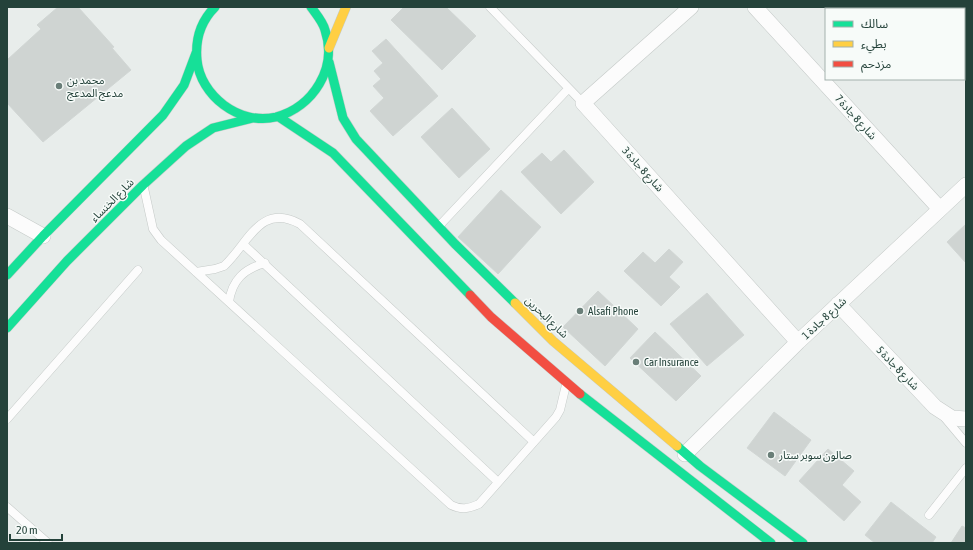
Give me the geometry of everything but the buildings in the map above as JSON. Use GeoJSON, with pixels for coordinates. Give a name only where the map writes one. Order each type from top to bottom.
{"type":"FeatureCollection","features":[{"type":"Feature","properties":{"kind":"street"},"geometry":{"type":"LineString","coordinates":[[7,275],[42,236],[163,115],[184,85],[196,53],[200,28],[215,7]]}},
{"type":"Feature","properties":{"kind":"street"},"geometry":{"type":"LineString","coordinates":[[196,53],[198,72],[206,89],[219,103],[235,113],[253,118],[279,117],[297,109],[312,97],[323,81],[329,62],[329,48],[326,30],[317,14],[310,7]]}},
{"type":"Feature","properties":{"kind":"street"},"geometry":{"type":"LineString","coordinates":[[329,48],[346,7]]}},
{"type":"Feature","properties":{"kind":"street"},"geometry":{"type":"LineString","coordinates":[[583,103],[691,7]]}},
{"type":"Feature","properties":{"kind":"street","name":"شارع 8 جادة 7"},"geometry":{"type":"LineString","coordinates":[[755,7],[940,209]]}},
{"type":"Feature","properties":{"kind":"street"},"geometry":{"type":"LineString","coordinates":[[195,14],[200,28]]}},
{"type":"Feature","properties":{"kind":"street","name":"شارع البحرين"},"geometry":{"type":"LineString","coordinates":[[329,62],[343,118],[356,139],[439,226],[553,341],[685,454],[803,543]]}},
{"type":"Feature","properties":{"kind":"street","name":"شارع 8 جادة 3"},"geometry":{"type":"LineString","coordinates":[[583,103],[798,342]]}},
{"type":"Feature","properties":{"kind":"street"},"geometry":{"type":"LineString","coordinates":[[279,117],[307,134],[333,153],[491,317],[566,383],[771,543]]}},
{"type":"Feature","properties":{"kind":"street","name":"شارع الخنساء"},"geometry":{"type":"LineString","coordinates":[[7,328],[67,261],[143,185],[186,146],[213,128],[253,118]]}},
{"type":"Feature","properties":{"kind":"street","name":"شارع 8 جادة 1"},"geometry":{"type":"LineString","coordinates":[[685,454],[798,342],[966,185]]}},
{"type":"Feature","properties":{"kind":"street"},"geometry":{"type":"LineString","coordinates":[[7,216],[42,236]]}},
{"type":"Feature","properties":{"kind":"street","name":"شارع 8 جادة 5"},"geometry":{"type":"LineString","coordinates":[[838,304],[935,407],[952,418],[966,419]]}},
{"type":"Feature","properties":{"kind":"lane"},"geometry":{"type":"LineString","coordinates":[[490,7],[568,90],[583,103]]}},
{"type":"Feature","properties":{"kind":"lane"},"geometry":{"type":"LineString","coordinates":[[439,226],[568,90]]}},
{"type":"Feature","properties":{"kind":"lane"},"geometry":{"type":"LineString","coordinates":[[143,185],[153,229],[157,235],[450,505],[457,508],[466,509],[479,504],[556,417],[560,410],[566,383]]}},
{"type":"Feature","properties":{"kind":"lane"},"geometry":{"type":"LineString","coordinates":[[196,272],[224,266],[262,222],[271,217],[284,218],[300,224],[534,442]]}},
{"type":"Feature","properties":{"kind":"lane"},"geometry":{"type":"LineString","coordinates":[[244,244],[498,482]]}},
{"type":"Feature","properties":{"kind":"lane"},"geometry":{"type":"LineString","coordinates":[[229,302],[231,291],[240,276],[254,266],[265,263]]}},
{"type":"Feature","properties":{"kind":"lane"},"geometry":{"type":"LineString","coordinates":[[7,419],[138,270]]}},
{"type":"Feature","properties":{"kind":"lane"},"geometry":{"type":"LineString","coordinates":[[935,407],[966,443]]}},
{"type":"Feature","properties":{"kind":"lane"},"geometry":{"type":"LineString","coordinates":[[929,515],[966,468]]}},
{"type":"Feature","properties":{"kind":"lane"},"geometry":{"type":"LineString","coordinates":[[7,507],[48,543]]}},
{"type":"Feature","properties":{"kind":"traffic: fast"},"geometry":{"type":"LineString","coordinates":[[215,7],[210,12],[203,24],[197,45],[197,60],[205,85],[224,105],[248,117],[262,119],[276,117],[301,105],[311,95],[325,72],[328,58],[328,44],[325,30],[323,24],[311,7]]}},
{"type":"Feature","properties":{"kind":"traffic: fast"},"geometry":{"type":"LineString","coordinates":[[7,275],[43,236],[163,115],[184,85],[196,53]]}},
{"type":"Feature","properties":{"kind":"traffic: fast"},"geometry":{"type":"LineString","coordinates":[[329,62],[343,118],[356,139],[455,244],[515,303]]}},
{"type":"Feature","properties":{"kind":"traffic: fast"},"geometry":{"type":"LineString","coordinates":[[279,117],[333,153],[470,295]]}},
{"type":"Feature","properties":{"kind":"traffic: fast"},"geometry":{"type":"LineString","coordinates":[[7,328],[67,261],[143,185],[186,146],[213,128],[253,118]]}},
{"type":"Feature","properties":{"kind":"traffic: fast"},"geometry":{"type":"LineString","coordinates":[[580,394],[771,543]]}},
{"type":"Feature","properties":{"kind":"traffic: fast"},"geometry":{"type":"LineString","coordinates":[[677,446],[700,466],[803,543]]}},
{"type":"Feature","properties":{"kind":"traffic: slow"},"geometry":{"type":"LineString","coordinates":[[329,48],[346,7]]}},
{"type":"Feature","properties":{"kind":"traffic: slow"},"geometry":{"type":"LineString","coordinates":[[515,303],[553,341],[677,446]]}},
{"type":"Feature","properties":{"kind":"traffic: jam"},"geometry":{"type":"LineString","coordinates":[[470,295],[491,317],[580,394]]}},
{"type":"Feature","properties":{"kind":"place","name":"محمد بن مدعج المدعج"},"geometry":{"type":"Point","coordinates":[59,86]}},
{"type":"Feature","properties":{"kind":"place","name":"Alsafi Phone"},"geometry":{"type":"Point","coordinates":[580,311]}},
{"type":"Feature","properties":{"kind":"place","name":"Car Insurance"},"geometry":{"type":"Point","coordinates":[636,362]}},
{"type":"Feature","properties":{"kind":"place","name":"صالون سوبر ستار"},"geometry":{"type":"Point","coordinates":[771,455]}}]}
